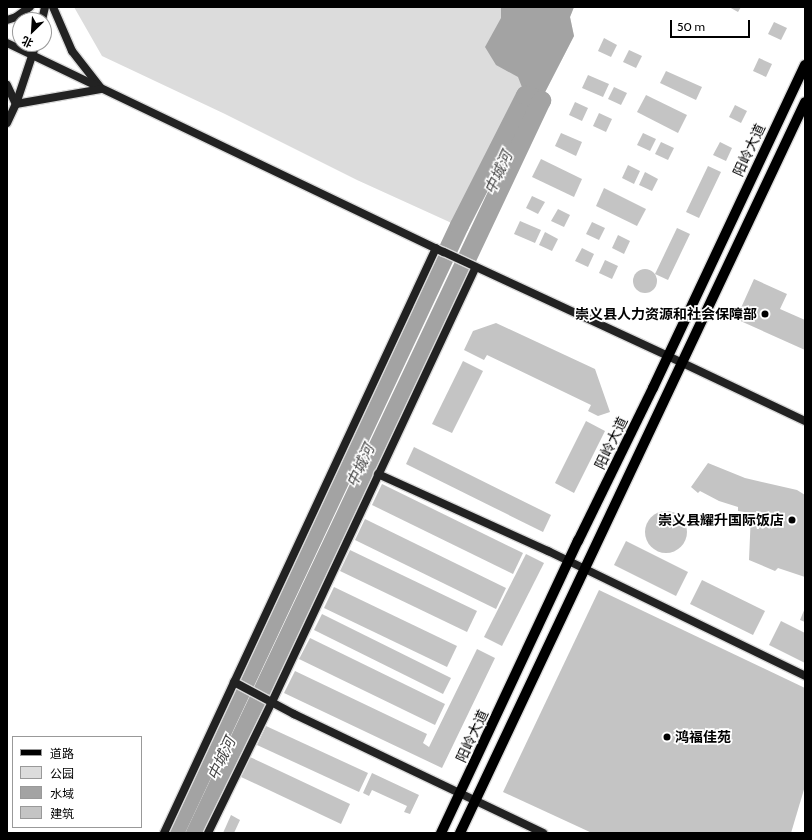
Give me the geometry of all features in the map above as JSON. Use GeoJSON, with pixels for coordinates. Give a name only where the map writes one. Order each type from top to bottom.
{"type":"FeatureCollection","features":[{"type":"Feature","properties":{"kind":"main road","name":"阳岭大道"},"geometry":{"type":"LineString","coordinates":[[441,833],[805,65]]}},
{"type":"Feature","properties":{"kind":"main road","name":"阳岭大道"},"geometry":{"type":"LineString","coordinates":[[460,833],[805,102]]}},
{"type":"Feature","properties":{"kind":"street"},"geometry":{"type":"LineString","coordinates":[[7,20],[30,7]]}},
{"type":"Feature","properties":{"kind":"street"},"geometry":{"type":"LineString","coordinates":[[53,7],[72,51],[102,89]]}},
{"type":"Feature","properties":{"kind":"street"},"geometry":{"type":"LineString","coordinates":[[7,43],[440,250],[682,362],[805,421]]}},
{"type":"Feature","properties":{"kind":"street"},"geometry":{"type":"LineString","coordinates":[[7,123],[16,104],[33,52]]}},
{"type":"Feature","properties":{"kind":"street"},"geometry":{"type":"LineString","coordinates":[[7,85],[16,104]]}},
{"type":"Feature","properties":{"kind":"street"},"geometry":{"type":"LineString","coordinates":[[16,104],[102,89]]}},
{"type":"Feature","properties":{"kind":"street"},"geometry":{"type":"LineString","coordinates":[[164,833],[238,684],[440,250]]}},
{"type":"Feature","properties":{"kind":"street"},"geometry":{"type":"LineString","coordinates":[[208,833],[272,702],[378,474],[472,265]]}},
{"type":"Feature","properties":{"kind":"street"},"geometry":{"type":"LineString","coordinates":[[378,474],[585,569],[805,676]]}},
{"type":"Feature","properties":{"kind":"street"},"geometry":{"type":"LineString","coordinates":[[238,684],[460,794],[543,833]]}},
{"type":"Feature","properties":{"kind":"green space"},"geometry":{"type":"Polygon","coordinates":[[[74,7],[574,7],[570,17],[574,36],[541,100],[525,95],[456,225],[357,180],[225,114],[102,56],[74,7]]]}},
{"type":"Feature","properties":{"kind":"water"},"geometry":{"type":"Polygon","coordinates":[[[501,7],[574,7],[570,17],[574,36],[541,100],[525,95],[518,77],[496,65],[485,47],[501,18],[501,7]]]}},
{"type":"Feature","properties":{"kind":"building"},"geometry":{"type":"Polygon","coordinates":[[[729,7],[741,7],[738,12],[729,7]]]}},
{"type":"Feature","properties":{"kind":"building"},"geometry":{"type":"Polygon","coordinates":[[[774,22],[787,28],[781,40],[768,34],[774,22]]]}},
{"type":"Feature","properties":{"kind":"building"},"geometry":{"type":"Polygon","coordinates":[[[604,38],[617,45],[611,57],[598,51],[604,38]]]}},
{"type":"Feature","properties":{"kind":"building"},"geometry":{"type":"Polygon","coordinates":[[[629,50],[642,56],[636,68],[623,62],[629,50]]]}},
{"type":"Feature","properties":{"kind":"building"},"geometry":{"type":"Polygon","coordinates":[[[759,58],[772,64],[766,77],[753,71],[759,58]]]}},
{"type":"Feature","properties":{"kind":"building"},"geometry":{"type":"Polygon","coordinates":[[[666,71],[702,87],[696,100],[660,83],[666,71]]]}},
{"type":"Feature","properties":{"kind":"building"},"geometry":{"type":"Polygon","coordinates":[[[588,75],[609,84],[603,97],[582,88],[588,75]]]}},
{"type":"Feature","properties":{"kind":"building"},"geometry":{"type":"Polygon","coordinates":[[[614,87],[627,93],[621,105],[608,99],[614,87]]]}},
{"type":"Feature","properties":{"kind":"building"},"geometry":{"type":"Polygon","coordinates":[[[646,95],[687,115],[678,133],[637,112],[646,95]]]}},
{"type":"Feature","properties":{"kind":"building"},"geometry":{"type":"Polygon","coordinates":[[[575,102],[588,108],[582,121],[569,115],[575,102]]]}},
{"type":"Feature","properties":{"kind":"building"},"geometry":{"type":"Polygon","coordinates":[[[735,105],[747,111],[741,123],[729,117],[735,105]]]}},
{"type":"Feature","properties":{"kind":"building"},"geometry":{"type":"Polygon","coordinates":[[[599,113],[612,119],[606,132],[593,126],[599,113]]]}},
{"type":"Feature","properties":{"kind":"building"},"geometry":{"type":"Polygon","coordinates":[[[561,133],[582,142],[576,156],[555,146],[561,133]]]}},
{"type":"Feature","properties":{"kind":"building"},"geometry":{"type":"Polygon","coordinates":[[[643,133],[656,139],[650,151],[637,145],[643,133]]]}},
{"type":"Feature","properties":{"kind":"building"},"geometry":{"type":"Polygon","coordinates":[[[661,142],[674,148],[668,160],[655,154],[661,142]]]}},
{"type":"Feature","properties":{"kind":"building"},"geometry":{"type":"Polygon","coordinates":[[[720,142],[732,148],[726,161],[713,155],[720,142]]]}},
{"type":"Feature","properties":{"kind":"building"},"geometry":{"type":"Polygon","coordinates":[[[541,159],[582,179],[574,197],[532,177],[541,159]]]}},
{"type":"Feature","properties":{"kind":"building"},"geometry":{"type":"Polygon","coordinates":[[[628,165],[640,171],[634,184],[622,178],[628,165]]]}},
{"type":"Feature","properties":{"kind":"building"},"geometry":{"type":"Polygon","coordinates":[[[708,166],[721,172],[699,218],[686,212],[708,166]]]}},
{"type":"Feature","properties":{"kind":"building"},"geometry":{"type":"Polygon","coordinates":[[[645,172],[658,179],[652,191],[639,185],[645,172]]]}},
{"type":"Feature","properties":{"kind":"building"},"geometry":{"type":"Polygon","coordinates":[[[604,188],[646,209],[637,226],[596,206],[604,188]]]}},
{"type":"Feature","properties":{"kind":"building"},"geometry":{"type":"Polygon","coordinates":[[[532,196],[545,202],[538,214],[526,208],[532,196]]]}},
{"type":"Feature","properties":{"kind":"building"},"geometry":{"type":"Polygon","coordinates":[[[558,209],[570,215],[564,227],[551,221],[558,209]]]}},
{"type":"Feature","properties":{"kind":"building"},"geometry":{"type":"Polygon","coordinates":[[[520,221],[541,230],[535,243],[514,234],[520,221]]]}},
{"type":"Feature","properties":{"kind":"building"},"geometry":{"type":"Polygon","coordinates":[[[592,222],[605,228],[599,240],[586,234],[592,222]]]}},
{"type":"Feature","properties":{"kind":"building"},"geometry":{"type":"Polygon","coordinates":[[[677,228],[690,234],[668,280],[655,274],[677,228]]]}},
{"type":"Feature","properties":{"kind":"building"},"geometry":{"type":"Polygon","coordinates":[[[545,232],[558,239],[552,251],[539,245],[545,232]]]}},
{"type":"Feature","properties":{"kind":"building"},"geometry":{"type":"Polygon","coordinates":[[[618,235],[630,241],[624,254],[612,248],[618,235]]]}},
{"type":"Feature","properties":{"kind":"building"},"geometry":{"type":"Polygon","coordinates":[[[582,248],[594,254],[588,267],[575,261],[582,248]]]}},
{"type":"Feature","properties":{"kind":"building"},"geometry":{"type":"Polygon","coordinates":[[[605,260],[618,266],[612,279],[599,273],[605,260]]]}},
{"type":"Feature","properties":{"kind":"building"},"geometry":{"type":"Polygon","coordinates":[[[645,269],[653,273],[657,281],[653,289],[645,293],[637,289],[633,281],[637,273],[645,269]]]}},
{"type":"Feature","properties":{"kind":"building","name":"崇义县人力资源和社会保障部"},"geometry":{"type":"Polygon","coordinates":[[[754,279],[787,294],[780,309],[805,320],[805,350],[736,319],[754,279]]]}},
{"type":"Feature","properties":{"kind":"building"},"geometry":{"type":"Polygon","coordinates":[[[496,323],[595,369],[610,412],[598,416],[588,411],[591,405],[487,355],[484,360],[464,350],[473,331],[496,323]]]}},
{"type":"Feature","properties":{"kind":"building"},"geometry":{"type":"Polygon","coordinates":[[[463,361],[483,371],[452,433],[432,424],[463,361]]]}},
{"type":"Feature","properties":{"kind":"building"},"geometry":{"type":"Polygon","coordinates":[[[586,421],[605,431],[574,493],[555,483],[586,421]]]}},
{"type":"Feature","properties":{"kind":"building"},"geometry":{"type":"Polygon","coordinates":[[[414,447],[551,515],[543,532],[406,464],[414,447]]]}},
{"type":"Feature","properties":{"kind":"building"},"geometry":{"type":"Polygon","coordinates":[[[708,463],[745,478],[797,490],[805,495],[805,577],[778,568],[775,571],[749,560],[751,513],[738,511],[738,507],[719,501],[700,491],[698,493],[691,487],[708,463]]]}},
{"type":"Feature","properties":{"kind":"building"},"geometry":{"type":"Polygon","coordinates":[[[382,484],[523,553],[513,574],[372,505],[382,484]]]}},
{"type":"Feature","properties":{"kind":"building"},"geometry":{"type":"Polygon","coordinates":[[[662,511],[670,511],[681,517],[687,528],[687,536],[681,547],[670,553],[662,553],[651,547],[645,536],[645,528],[651,517],[662,511]]]}},
{"type":"Feature","properties":{"kind":"building"},"geometry":{"type":"Polygon","coordinates":[[[365,519],[506,588],[496,609],[355,540],[365,519]]]}},
{"type":"Feature","properties":{"kind":"building"},"geometry":{"type":"Polygon","coordinates":[[[626,541],[688,572],[676,596],[614,565],[626,541]]]}},
{"type":"Feature","properties":{"kind":"building"},"geometry":{"type":"Polygon","coordinates":[[[350,550],[477,611],[467,632],[340,571],[350,550]]]}},
{"type":"Feature","properties":{"kind":"building"},"geometry":{"type":"Polygon","coordinates":[[[526,554],[544,563],[502,646],[484,637],[526,554]]]}},
{"type":"Feature","properties":{"kind":"building"},"geometry":{"type":"Polygon","coordinates":[[[702,580],[765,611],[753,635],[690,604],[702,580]]]}},
{"type":"Feature","properties":{"kind":"building"},"geometry":{"type":"Polygon","coordinates":[[[334,587],[457,646],[447,667],[324,608],[334,587]]]}},
{"type":"Feature","properties":{"kind":"building","name":"鸿福佳苑"},"geometry":{"type":"Polygon","coordinates":[[[599,590],[805,688],[805,786],[791,833],[592,833],[503,792],[599,590]]]}},
{"type":"Feature","properties":{"kind":"building"},"geometry":{"type":"Polygon","coordinates":[[[805,608],[805,622],[800,620],[805,608]]]}},
{"type":"Feature","properties":{"kind":"building"},"geometry":{"type":"Polygon","coordinates":[[[322,614],[451,678],[443,694],[314,630],[322,614]]]}},
{"type":"Feature","properties":{"kind":"building"},"geometry":{"type":"Polygon","coordinates":[[[781,621],[805,633],[805,663],[769,645],[781,621]]]}},
{"type":"Feature","properties":{"kind":"building"},"geometry":{"type":"Polygon","coordinates":[[[310,638],[445,704],[435,725],[299,659],[310,638]]]}},
{"type":"Feature","properties":{"kind":"building"},"geometry":{"type":"Polygon","coordinates":[[[477,649],[495,658],[442,768],[284,693],[295,671],[427,734],[423,743],[429,747],[477,649]]]}},
{"type":"Feature","properties":{"kind":"building"},"geometry":{"type":"Polygon","coordinates":[[[266,726],[368,773],[359,792],[257,745],[266,726]]]}},
{"type":"Feature","properties":{"kind":"building"},"geometry":{"type":"Polygon","coordinates":[[[250,757],[350,804],[341,824],[241,777],[250,757]]]}},
{"type":"Feature","properties":{"kind":"building"},"geometry":{"type":"Polygon","coordinates":[[[372,773],[419,795],[410,814],[404,812],[407,806],[372,790],[369,796],[363,793],[372,773]]]}},
{"type":"Feature","properties":{"kind":"building"},"geometry":{"type":"Polygon","coordinates":[[[231,815],[240,820],[234,833],[223,833],[231,815]]]}},
{"type":"Feature","properties":{"kind":"waterway","name":"中城河"},"geometry":{"type":"LineString","coordinates":[[174,833],[459,225],[525,95],[541,100],[195,833]]}},
{"type":"Feature","properties":{"kind":"place","name":"崇义县人力资源和社会保障部"},"geometry":{"type":"Point","coordinates":[765,314]}},
{"type":"Feature","properties":{"kind":"place","name":"崇义县耀升国际饭店"},"geometry":{"type":"Point","coordinates":[792,520]}},
{"type":"Feature","properties":{"kind":"place","name":"鸿福佳苑"},"geometry":{"type":"Point","coordinates":[667,737]}}]}
